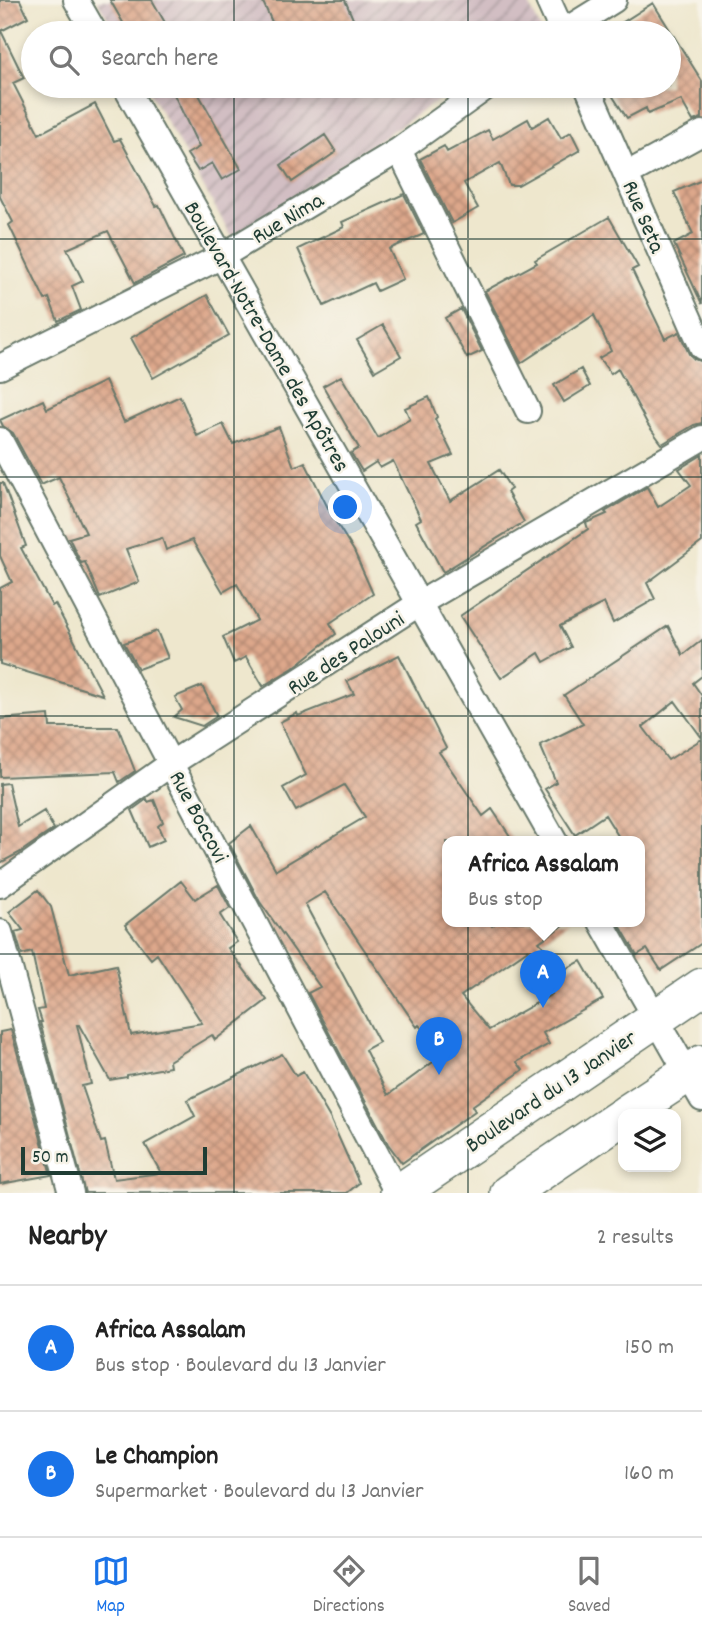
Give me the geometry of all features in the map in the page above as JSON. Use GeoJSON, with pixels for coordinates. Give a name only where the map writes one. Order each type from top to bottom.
{"type":"FeatureCollection","features":[{"type":"Feature","properties":{"kind":"highway","name":"Boulevard du 13 Janvier"},"geometry":{"type":"LineString","coordinates":[[398,1193],[702,987]]}},
{"type":"Feature","properties":{"kind":"highway"},"geometry":{"type":"LineString","coordinates":[[637,1109],[697,1079]]}},
{"type":"Feature","properties":{"kind":"highway"},"geometry":{"type":"LineString","coordinates":[[509,1193],[618,1120]]}},
{"type":"Feature","properties":{"kind":"street"},"geometry":{"type":"LineString","coordinates":[[76,0],[88,21]]}},
{"type":"Feature","properties":{"kind":"street"},"geometry":{"type":"LineString","coordinates":[[548,0],[557,21]]}},
{"type":"Feature","properties":{"kind":"street"},"geometry":{"type":"LineString","coordinates":[[581,21],[614,0]]}},
{"type":"Feature","properties":{"kind":"street","name":"Boulevard Notre-Dame des Apôtres"},"geometry":{"type":"LineString","coordinates":[[132,98],[552,836]]}},
{"type":"Feature","properties":{"kind":"street","name":"Rue Nima"},"geometry":{"type":"LineString","coordinates":[[0,367],[222,256],[399,150],[471,98]]}},
{"type":"Feature","properties":{"kind":"street","name":"Rue Seta"},"geometry":{"type":"LineString","coordinates":[[592,98],[702,347]]}},
{"type":"Feature","properties":{"kind":"street"},"geometry":{"type":"LineString","coordinates":[[627,174],[702,133]]}},
{"type":"Feature","properties":{"kind":"street"},"geometry":{"type":"LineString","coordinates":[[399,150],[528,411]]}},
{"type":"Feature","properties":{"kind":"street","name":"Rue des Palouni"},"geometry":{"type":"LineString","coordinates":[[0,885],[172,763],[421,603],[702,438]]}},
{"type":"Feature","properties":{"kind":"street","name":"Rue Boccovi"},"geometry":{"type":"LineString","coordinates":[[0,440],[398,1193]]}},
{"type":"Feature","properties":{"kind":"street"},"geometry":{"type":"LineString","coordinates":[[604,927],[655,1018],[697,1079]]}},
{"type":"Feature","properties":{"kind":"street"},"geometry":{"type":"LineString","coordinates":[[0,932],[71,1193]]}},
{"type":"Feature","properties":{"kind":"shaded area"},"geometry":{"type":"Polygon","coordinates":[[[97,0],[527,0],[537,21],[109,21],[97,0]]]}},
{"type":"Feature","properties":{"kind":"shaded area"},"geometry":{"type":"Polygon","coordinates":[[[153,98],[442,98],[232,237],[153,98]]]}},
{"type":"Feature","properties":{"kind":"building"},"geometry":{"type":"Polygon","coordinates":[[[0,0],[20,0],[28,17],[1,31],[21,72],[21,79],[13,83],[39,134],[95,104],[114,141],[120,139],[156,206],[159,205],[184,257],[135,283],[108,231],[67,249],[83,281],[72,286],[81,310],[58,321],[49,298],[45,300],[9,225],[13,222],[0,197],[0,0]]]}},
{"type":"Feature","properties":{"kind":"building"},"geometry":{"type":"Polygon","coordinates":[[[110,0],[152,0],[164,21],[122,21],[110,0]]]}},
{"type":"Feature","properties":{"kind":"building"},"geometry":{"type":"Polygon","coordinates":[[[262,0],[345,0],[354,21],[272,21],[262,0]]]}},
{"type":"Feature","properties":{"kind":"building"},"geometry":{"type":"Polygon","coordinates":[[[653,3],[664,21],[625,21],[653,3]]]}},
{"type":"Feature","properties":{"kind":"building"},"geometry":{"type":"Polygon","coordinates":[[[681,48],[702,81],[702,118],[693,121],[681,100],[648,114],[646,108],[627,118],[614,98],[681,98],[681,48]]]}},
{"type":"Feature","properties":{"kind":"building"},"geometry":{"type":"Polygon","coordinates":[[[176,98],[201,98],[241,169],[222,180],[212,163],[198,171],[187,154],[199,147],[176,98]]]}},
{"type":"Feature","properties":{"kind":"building"},"geometry":{"type":"Polygon","coordinates":[[[549,117],[561,138],[571,132],[580,150],[518,185],[509,185],[500,163],[464,183],[478,208],[452,223],[420,159],[444,146],[447,152],[488,130],[493,139],[528,119],[532,127],[549,117]]]}},
{"type":"Feature","properties":{"kind":"building"},"geometry":{"type":"Polygon","coordinates":[[[325,135],[336,152],[292,182],[281,165],[325,135]]]}},
{"type":"Feature","properties":{"kind":"building"},"geometry":{"type":"Polygon","coordinates":[[[702,180],[702,304],[674,244],[693,234],[674,192],[702,180]]]}},
{"type":"Feature","properties":{"kind":"building"},"geometry":{"type":"Polygon","coordinates":[[[404,194],[424,234],[389,249],[403,279],[377,291],[373,283],[324,306],[298,249],[344,227],[342,222],[404,194]]]}},
{"type":"Feature","properties":{"kind":"building"},"geometry":{"type":"Polygon","coordinates":[[[609,217],[638,267],[632,270],[665,339],[679,332],[689,354],[702,362],[702,423],[662,444],[648,425],[618,369],[611,374],[599,358],[611,351],[594,315],[521,363],[485,291],[537,263],[535,260],[609,217]]]}},
{"type":"Feature","properties":{"kind":"building"},"geometry":{"type":"Polygon","coordinates":[[[207,295],[229,335],[153,378],[131,338],[207,295]]]}},
{"type":"Feature","properties":{"kind":"building"},"geometry":{"type":"Polygon","coordinates":[[[461,309],[482,351],[467,358],[445,318],[461,309]]]}},
{"type":"Feature","properties":{"kind":"building"},"geometry":{"type":"Polygon","coordinates":[[[383,325],[401,356],[375,371],[357,340],[383,325]]]}},
{"type":"Feature","properties":{"kind":"building"},"geometry":{"type":"Polygon","coordinates":[[[581,369],[590,386],[564,402],[554,385],[581,369]]]}},
{"type":"Feature","properties":{"kind":"building"},"geometry":{"type":"Polygon","coordinates":[[[341,376],[378,438],[410,419],[405,408],[429,397],[437,417],[435,419],[453,455],[431,464],[450,501],[499,470],[511,489],[507,492],[524,522],[443,572],[416,522],[421,519],[393,461],[380,468],[376,462],[362,471],[351,453],[359,448],[323,386],[341,376]]]}},
{"type":"Feature","properties":{"kind":"building"},"geometry":{"type":"Polygon","coordinates":[[[105,381],[124,422],[180,396],[197,436],[223,424],[233,444],[279,427],[294,467],[305,462],[332,516],[354,551],[373,594],[330,623],[336,634],[293,668],[263,686],[246,657],[234,663],[223,637],[257,620],[237,584],[223,592],[192,540],[166,550],[162,538],[126,549],[139,582],[100,598],[85,562],[81,563],[69,538],[86,533],[59,477],[41,485],[13,433],[3,426],[0,420],[43,400],[47,409],[105,381]]]}},
{"type":"Feature","properties":{"kind":"building"},"geometry":{"type":"Polygon","coordinates":[[[702,455],[702,542],[647,583],[655,599],[613,623],[604,603],[596,607],[560,626],[571,647],[544,662],[539,653],[501,678],[460,616],[588,529],[586,523],[607,514],[605,512],[647,487],[658,507],[691,485],[679,469],[702,455]]]}},
{"type":"Feature","properties":{"kind":"building"},"geometry":{"type":"Polygon","coordinates":[[[0,483],[3,483],[26,546],[21,548],[52,606],[55,604],[103,695],[0,664],[0,588],[12,582],[0,556],[0,483]]]}},
{"type":"Feature","properties":{"kind":"building"},"geometry":{"type":"Polygon","coordinates":[[[668,626],[683,655],[702,640],[702,676],[693,683],[702,696],[702,738],[675,701],[643,727],[668,760],[702,739],[702,943],[661,970],[647,949],[637,955],[621,927],[645,927],[645,836],[618,836],[605,815],[575,835],[545,789],[556,782],[540,745],[583,724],[564,695],[668,626]]]}},
{"type":"Feature","properties":{"kind":"building"},"geometry":{"type":"Polygon","coordinates":[[[157,631],[168,658],[138,669],[124,643],[157,631]]]}},
{"type":"Feature","properties":{"kind":"building"},"geometry":{"type":"Polygon","coordinates":[[[399,655],[446,748],[439,752],[483,816],[492,809],[510,836],[442,836],[442,927],[561,927],[539,942],[564,970],[581,961],[603,999],[543,1033],[549,1044],[517,1062],[523,1070],[472,1106],[475,1111],[402,1163],[388,1144],[308,993],[320,987],[260,902],[229,843],[251,826],[276,870],[365,817],[344,785],[296,811],[283,788],[306,775],[280,722],[297,713],[298,716],[354,694],[347,681],[399,655]],[[325,892],[305,904],[379,1042],[365,1050],[388,1095],[444,1054],[419,1025],[417,1027],[325,892]],[[528,950],[461,996],[489,1030],[552,994],[528,950]]]}},
{"type":"Feature","properties":{"kind":"building"},"geometry":{"type":"Polygon","coordinates":[[[202,686],[217,716],[202,726],[174,717],[182,710],[175,697],[202,686]]]}},
{"type":"Feature","properties":{"kind":"building"},"geometry":{"type":"Polygon","coordinates":[[[49,715],[50,727],[118,727],[135,771],[119,782],[115,772],[0,777],[0,719],[49,715]]]}},
{"type":"Feature","properties":{"kind":"building"},"geometry":{"type":"Polygon","coordinates":[[[8,783],[18,827],[44,811],[54,829],[0,863],[0,784],[8,783]]]}},
{"type":"Feature","properties":{"kind":"building"},"geometry":{"type":"Polygon","coordinates":[[[147,799],[148,802],[154,800],[163,822],[158,826],[164,840],[148,847],[132,810],[147,799]]]}},
{"type":"Feature","properties":{"kind":"building"},"geometry":{"type":"Polygon","coordinates":[[[181,881],[195,899],[218,885],[230,908],[220,915],[237,942],[228,948],[267,1000],[215,1040],[212,1035],[169,1061],[170,1067],[110,1080],[77,1025],[91,1084],[82,1086],[101,1142],[105,1141],[114,1179],[161,1173],[145,1144],[195,1116],[187,1100],[282,1054],[296,1076],[303,1072],[330,1118],[359,1183],[347,1193],[85,1193],[40,1022],[38,1010],[44,1009],[32,952],[22,955],[15,932],[23,930],[9,912],[38,890],[51,907],[69,975],[116,965],[131,1035],[202,1023],[157,954],[151,959],[125,925],[181,881]]]}},
{"type":"Feature","properties":{"kind":"building"},"geometry":{"type":"Polygon","coordinates":[[[11,1030],[51,1175],[0,1184],[0,1032],[11,1030]]]}},
{"type":"Feature","properties":{"kind":"place","name":"Africa Assalam"},"geometry":{"type":"Point","coordinates":[543,1008]}},
{"type":"Feature","properties":{"kind":"place","name":"Le Champion"},"geometry":{"type":"Point","coordinates":[439,1075]}}]}
